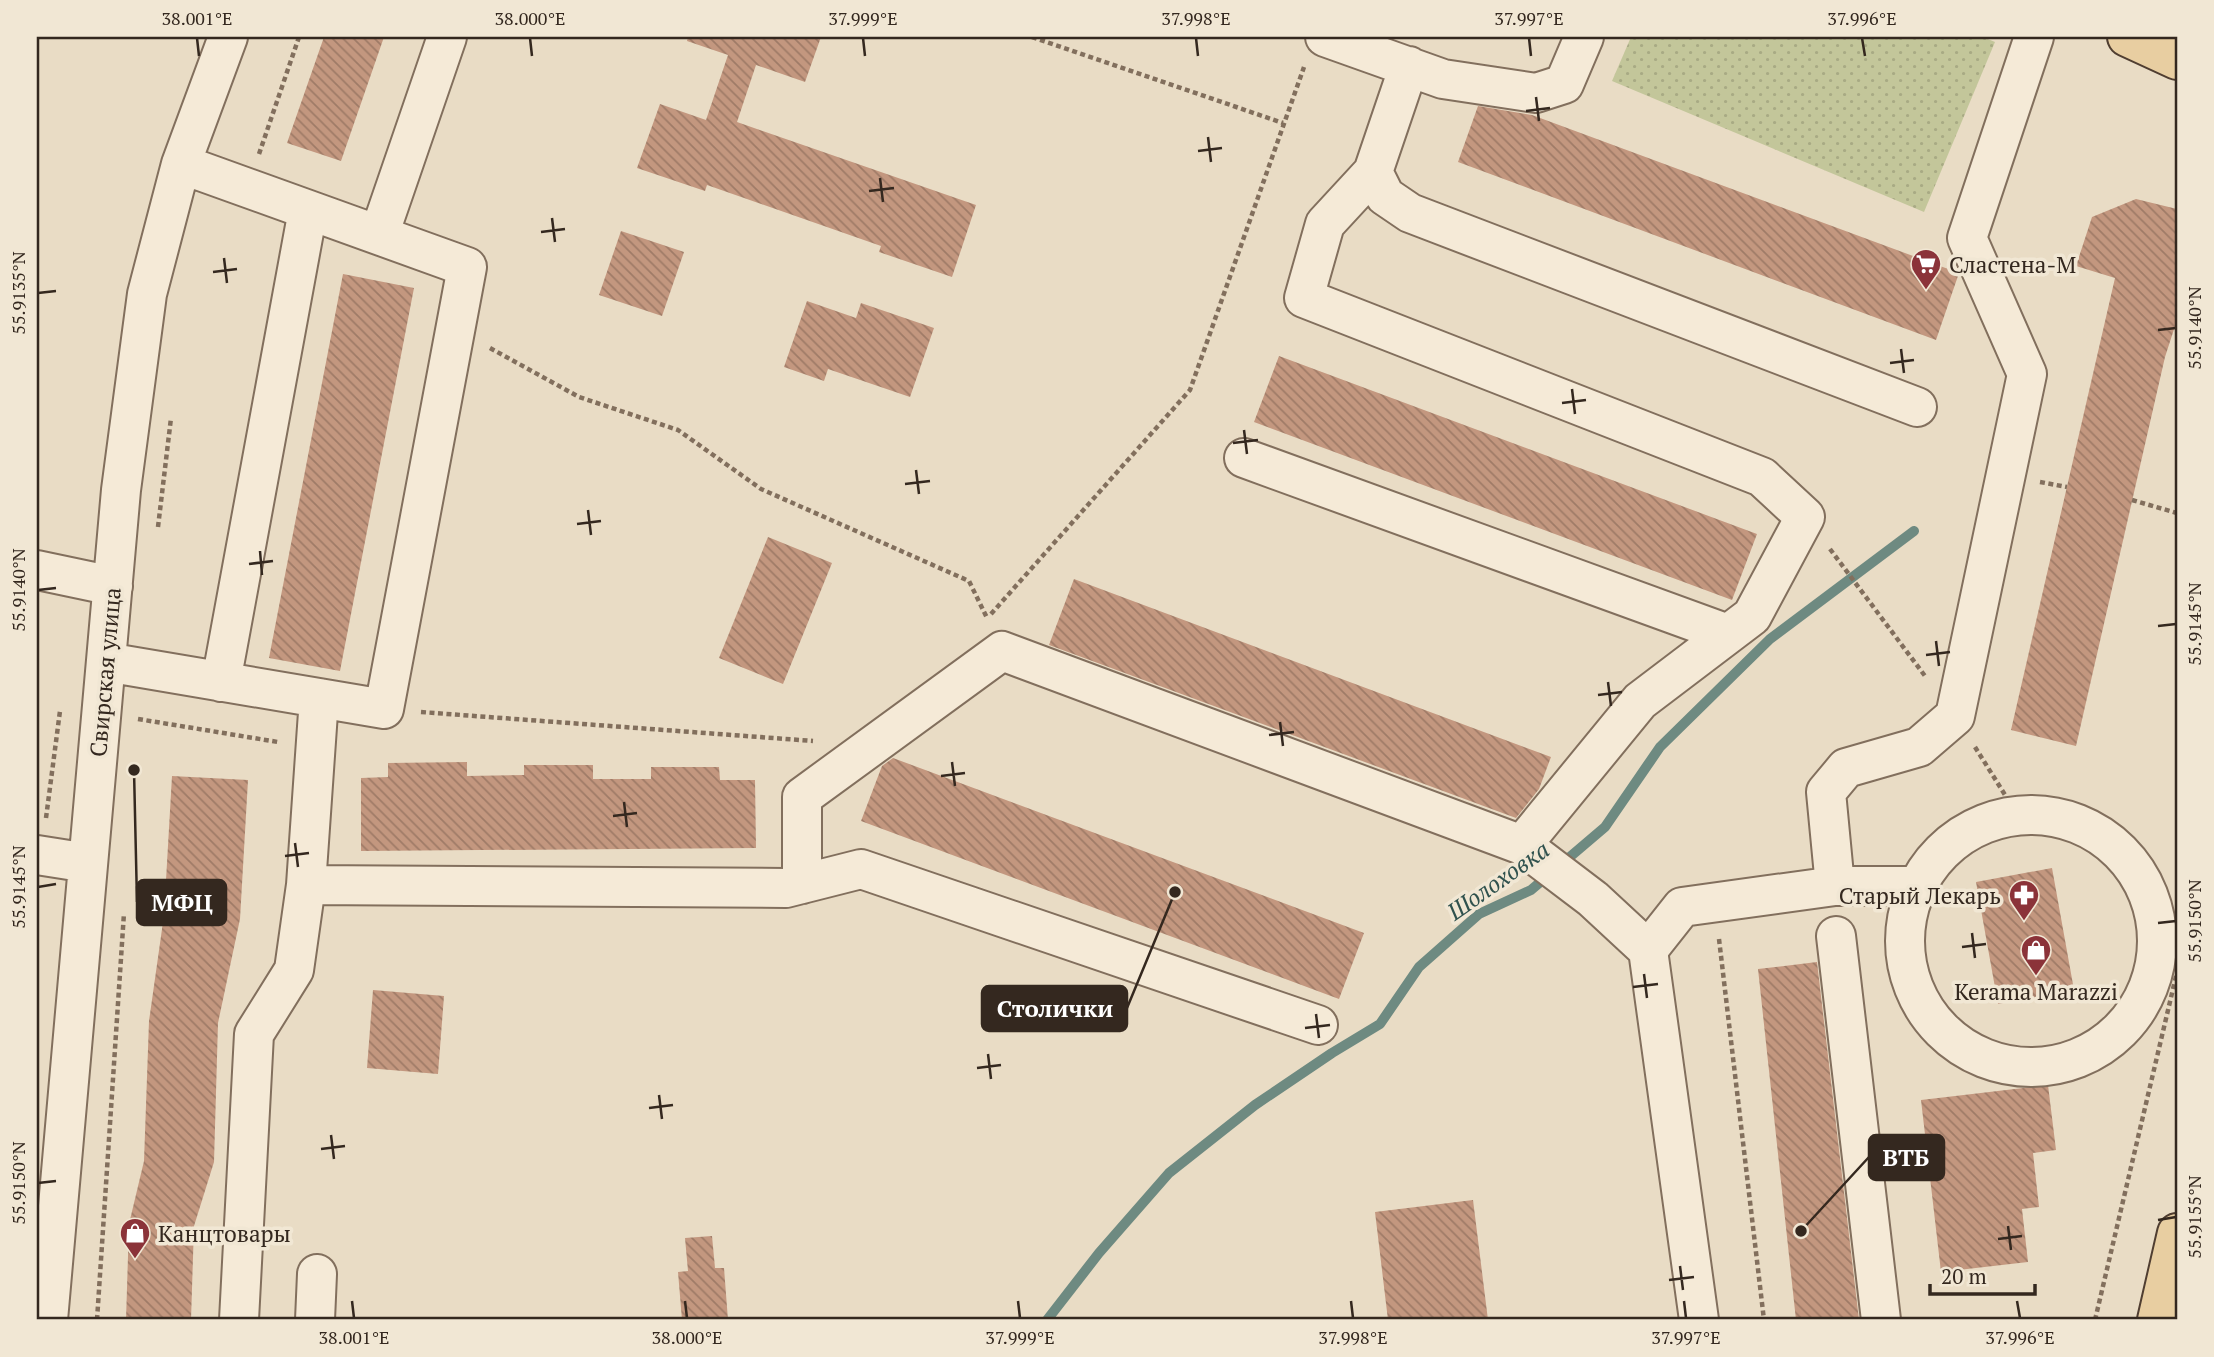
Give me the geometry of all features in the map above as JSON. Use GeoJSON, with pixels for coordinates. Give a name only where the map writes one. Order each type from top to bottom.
{"type":"FeatureCollection","features":[{"type":"Feature","properties":{"kind":"main road"},"geometry":{"type":"LineString","coordinates":[[2127,37],[2177,60]]}},
{"type":"Feature","properties":{"kind":"main road"},"geometry":{"type":"LineString","coordinates":[[2157,1320],[2177,1233]]}},
{"type":"Feature","properties":{"kind":"street","name":"Свирская улица"},"geometry":{"type":"LineString","coordinates":[[48,1320],[88,863],[124,665],[113,586],[121,490],[147,294],[181,164],[228,37]]}},
{"type":"Feature","properties":{"kind":"street"},"geometry":{"type":"LineString","coordinates":[[379,236],[447,37]]}},
{"type":"Feature","properties":{"kind":"street"},"geometry":{"type":"LineString","coordinates":[[1316,49],[1409,66],[1443,79],[1536,93],[1564,84],[1584,37]]}},
{"type":"Feature","properties":{"kind":"street"},"geometry":{"type":"LineString","coordinates":[[1835,886],[1826,792],[1846,768],[1919,747],[1955,716],[2027,374],[1967,238],[2034,37]]}},
{"type":"Feature","properties":{"kind":"street"},"geometry":{"type":"LineString","coordinates":[[1409,66],[1373,172],[1325,224],[1304,298],[1762,477],[1805,517],[1752,616],[1640,701],[1522,845]]}},
{"type":"Feature","properties":{"kind":"street"},"geometry":{"type":"LineString","coordinates":[[124,665],[384,709],[467,267],[181,164]]}},
{"type":"Feature","properties":{"kind":"street"},"geometry":{"type":"LineString","coordinates":[[1373,172],[1385,196],[1410,213],[1917,407]]}},
{"type":"Feature","properties":{"kind":"street"},"geometry":{"type":"LineString","coordinates":[[221,681],[308,210]]}},
{"type":"Feature","properties":{"kind":"street"},"geometry":{"type":"LineString","coordinates":[[1244,458],[1728,634]]}},
{"type":"Feature","properties":{"kind":"street"},"geometry":{"type":"LineString","coordinates":[[37,570],[113,586]]}},
{"type":"Feature","properties":{"kind":"street"},"geometry":{"type":"LineString","coordinates":[[802,884],[803,797],[995,635],[1522,845],[1593,899],[1647,950],[1699,1320]]}},
{"type":"Feature","properties":{"kind":"street"},"geometry":{"type":"LineString","coordinates":[[239,1320],[254,1034],[294,970],[306,885],[319,698]]}},
{"type":"Feature","properties":{"kind":"street"},"geometry":{"type":"LineString","coordinates":[[2017,814],[2064,817],[2119,848],[2137,869],[2155,913],[2158,950],[2167,994],[2087,1055],[2039,1068],[1981,1058],[1960,1047],[1928,1017],[1905,965],[1906,913],[1915,886],[1939,852],[1977,825],[2017,814]]}},
{"type":"Feature","properties":{"kind":"street"},"geometry":{"type":"LineString","coordinates":[[41,843],[88,863]]}},
{"type":"Feature","properties":{"kind":"street"},"geometry":{"type":"LineString","coordinates":[[306,885],[786,888],[861,869],[1318,1025]]}},
{"type":"Feature","properties":{"kind":"street"},"geometry":{"type":"LineString","coordinates":[[1647,950],[1682,907],[1835,886],[1915,886]]}},
{"type":"Feature","properties":{"kind":"street"},"geometry":{"type":"LineString","coordinates":[[1836,936],[1881,1320]]}},
{"type":"Feature","properties":{"kind":"street"},"geometry":{"type":"LineString","coordinates":[[315,1320],[317,1274]]}},
{"type":"Feature","properties":{"kind":"path"},"geometry":{"type":"LineString","coordinates":[[248,188],[299,37]]}},
{"type":"Feature","properties":{"kind":"path"},"geometry":{"type":"LineString","coordinates":[[1032,37],[1283,123]]}},
{"type":"Feature","properties":{"kind":"path"},"geometry":{"type":"LineString","coordinates":[[456,329],[579,397],[678,430],[761,489],[969,581],[995,635],[1190,390],[1283,123],[1316,49]]}},
{"type":"Feature","properties":{"kind":"path"},"geometry":{"type":"LineString","coordinates":[[158,532],[172,411]]}},
{"type":"Feature","properties":{"kind":"path"},"geometry":{"type":"LineString","coordinates":[[2132,500],[2177,513]]}},
{"type":"Feature","properties":{"kind":"path"},"geometry":{"type":"LineString","coordinates":[[1837,559],[1860,590]]}},
{"type":"Feature","properties":{"kind":"path"},"geometry":{"type":"LineString","coordinates":[[124,665],[138,719],[137,732]]}},
{"type":"Feature","properties":{"kind":"path"},"geometry":{"type":"LineString","coordinates":[[384,709],[812,742],[823,734]]}},
{"type":"Feature","properties":{"kind":"path"},"geometry":{"type":"LineString","coordinates":[[41,843],[60,711]]}},
{"type":"Feature","properties":{"kind":"path"},"geometry":{"type":"LineString","coordinates":[[138,719],[315,748]]}},
{"type":"Feature","properties":{"kind":"path"},"geometry":{"type":"LineString","coordinates":[[1715,903],[1764,1320]]}},
{"type":"Feature","properties":{"kind":"path"},"geometry":{"type":"LineString","coordinates":[[97,1320],[125,908]]}},
{"type":"Feature","properties":{"kind":"path"},"geometry":{"type":"LineString","coordinates":[[2095,1320],[2167,994]]}},
{"type":"Feature","properties":{"kind":"green space"},"geometry":{"type":"Polygon","coordinates":[[[1631,37],[1983,37],[1995,42],[1924,212],[1612,81],[1631,37]]]}},
{"type":"Feature","properties":{"kind":"building"},"geometry":{"type":"Polygon","coordinates":[[[324,37],[384,37],[341,161],[287,143],[324,37]]]}},
{"type":"Feature","properties":{"kind":"building"},"geometry":{"type":"Polygon","coordinates":[[[688,37],[821,37],[805,82],[756,65],[737,122],[976,205],[952,277],[879,252],[881,246],[707,185],[705,191],[637,168],[660,104],[706,120],[728,55],[687,41],[688,37]]]}},
{"type":"Feature","properties":{"kind":"building"},"geometry":{"type":"Polygon","coordinates":[[[1478,106],[1532,115],[1959,273],[1936,340],[1458,162],[1478,106]]]}},
{"type":"Feature","properties":{"kind":"building"},"geometry":{"type":"Polygon","coordinates":[[[2136,199],[2177,209],[2177,320],[2165,357],[2076,746],[2011,730],[2115,278],[2076,266],[2092,217],[2136,199]]]}},
{"type":"Feature","properties":{"kind":"building"},"geometry":{"type":"Polygon","coordinates":[[[621,231],[684,252],[662,316],[599,295],[621,231]]]}},
{"type":"Feature","properties":{"kind":"building"},"geometry":{"type":"Polygon","coordinates":[[[343,274],[414,288],[340,671],[269,658],[343,274]]]}},
{"type":"Feature","properties":{"kind":"building"},"geometry":{"type":"Polygon","coordinates":[[[807,301],[856,318],[861,303],[934,328],[910,397],[828,369],[824,381],[784,367],[807,301]]]}},
{"type":"Feature","properties":{"kind":"building"},"geometry":{"type":"Polygon","coordinates":[[[1279,356],[1757,534],[1732,600],[1254,422],[1279,356]]]}},
{"type":"Feature","properties":{"kind":"building"},"geometry":{"type":"Polygon","coordinates":[[[768,537],[832,563],[783,684],[719,658],[768,537]]]}},
{"type":"Feature","properties":{"kind":"building"},"geometry":{"type":"Polygon","coordinates":[[[1074,579],[1551,757],[1539,789],[1516,818],[1049,645],[1074,579]]]}},
{"type":"Feature","properties":{"kind":"building"},"geometry":{"type":"Polygon","coordinates":[[[893,758],[1364,933],[1339,999],[861,821],[882,766],[893,758]]]}},
{"type":"Feature","properties":{"kind":"building"},"geometry":{"type":"Polygon","coordinates":[[[467,762],[467,776],[524,775],[524,765],[593,765],[593,779],[651,779],[651,767],[719,767],[720,780],[755,780],[756,848],[361,851],[361,778],[388,777],[388,763],[467,762]]]}},
{"type":"Feature","properties":{"kind":"building"},"geometry":{"type":"Polygon","coordinates":[[[172,776],[248,780],[240,919],[218,1023],[214,1162],[194,1226],[191,1320],[126,1320],[129,1224],[144,1161],[149,1021],[164,915],[172,776]]]}},
{"type":"Feature","properties":{"kind":"building"},"geometry":{"type":"Polygon","coordinates":[[[2052,868],[2074,990],[1998,1004],[1976,882],[2052,868]]]}},
{"type":"Feature","properties":{"kind":"building"},"geometry":{"type":"Polygon","coordinates":[[[1817,962],[1859,1320],[1796,1320],[1758,969],[1817,962]]]}},
{"type":"Feature","properties":{"kind":"building"},"geometry":{"type":"Polygon","coordinates":[[[373,990],[444,996],[438,1074],[367,1068],[373,990]]]}},
{"type":"Feature","properties":{"kind":"building"},"geometry":{"type":"Polygon","coordinates":[[[2048,1085],[2056,1150],[2033,1153],[2039,1207],[2022,1209],[2028,1262],[1941,1272],[1921,1100],[2048,1085]]]}},
{"type":"Feature","properties":{"kind":"building"},"geometry":{"type":"Polygon","coordinates":[[[1473,1200],[1488,1320],[1388,1320],[1375,1212],[1473,1200]]]}},
{"type":"Feature","properties":{"kind":"building"},"geometry":{"type":"Polygon","coordinates":[[[712,1236],[715,1268],[724,1268],[728,1320],[682,1320],[678,1272],[688,1271],[685,1238],[712,1236]]]}},
{"type":"Feature","properties":{"kind":"waterway","name":"Шолоховка"},"geometry":{"type":"LineString","coordinates":[[1047,1320],[1099,1253],[1169,1173],[1255,1105],[1380,1024],[1419,967],[1479,914],[1531,890],[1605,827],[1660,747],[1770,639],[1914,531]]}},
{"type":"Feature","properties":{"kind":"place","name":"Сластена-М"},"geometry":{"type":"Point","coordinates":[1926,291]}},
{"type":"Feature","properties":{"kind":"place","name":"МФЦ"},"geometry":{"type":"Point","coordinates":[134,770]}},
{"type":"Feature","properties":{"kind":"place","name":"Столички"},"geometry":{"type":"Point","coordinates":[1175,892]}},
{"type":"Feature","properties":{"kind":"place","name":"Старый Лекарь"},"geometry":{"type":"Point","coordinates":[2024,922]}},
{"type":"Feature","properties":{"kind":"place","name":"Kerama Marazzi"},"geometry":{"type":"Point","coordinates":[2036,977]}},
{"type":"Feature","properties":{"kind":"place","name":"ВТБ"},"geometry":{"type":"Point","coordinates":[1801,1231]}},
{"type":"Feature","properties":{"kind":"place","name":"Канцтовары"},"geometry":{"type":"Point","coordinates":[135,1260]}}]}
